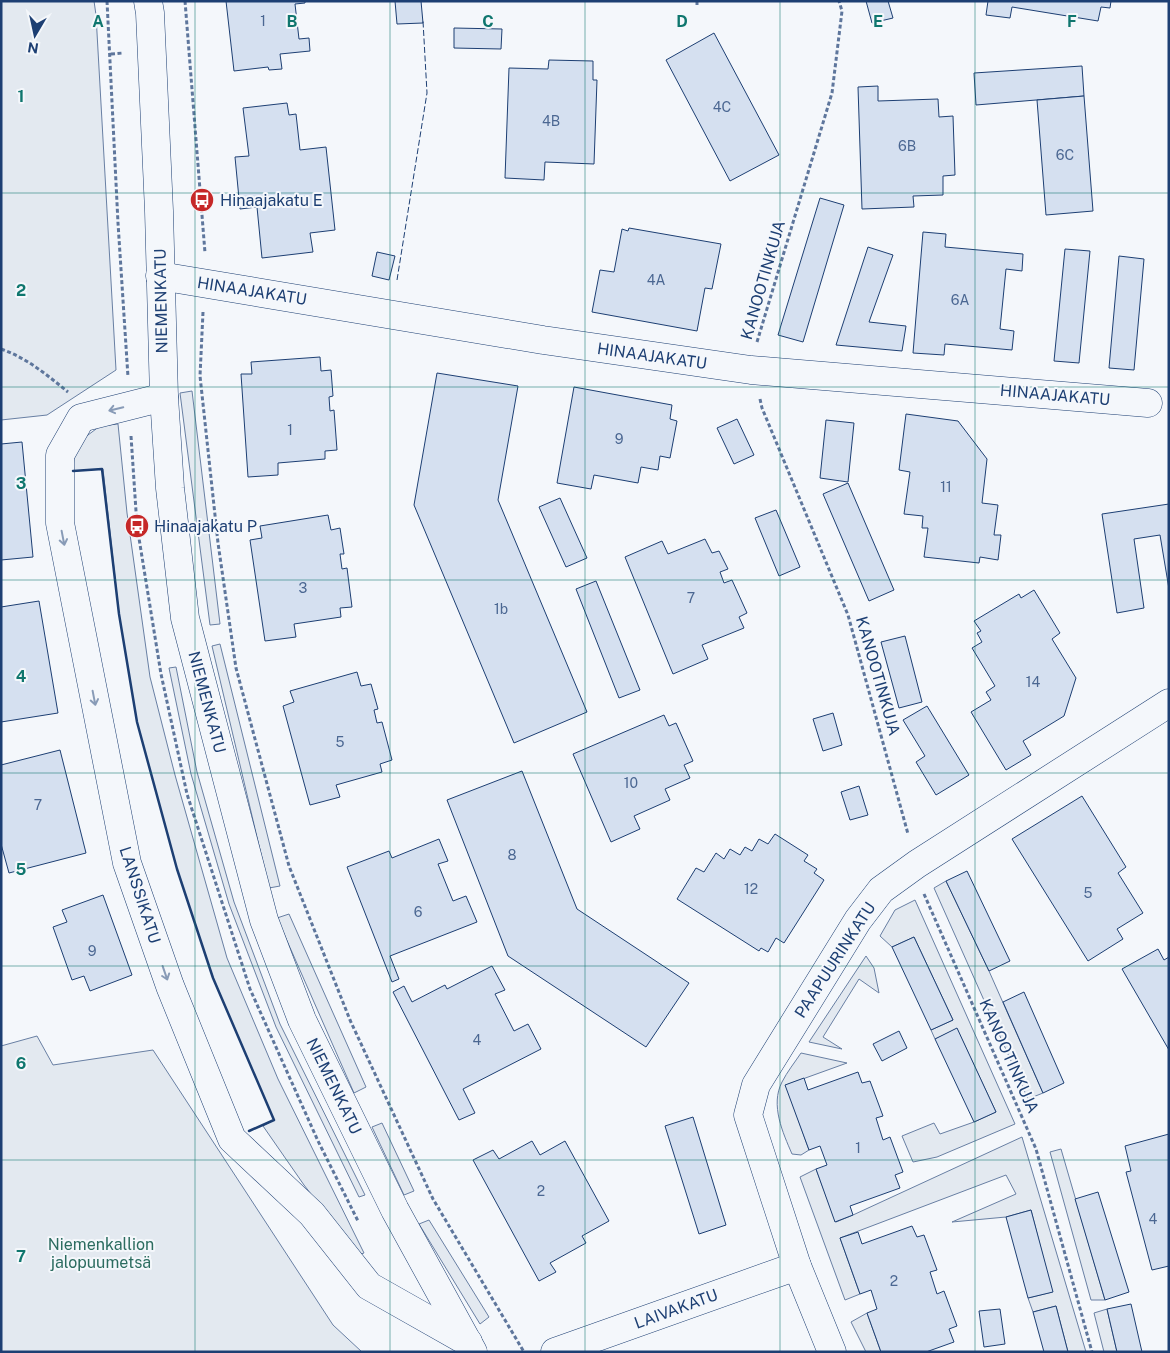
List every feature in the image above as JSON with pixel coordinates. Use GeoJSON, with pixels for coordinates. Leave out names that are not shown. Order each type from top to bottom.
{"type":"FeatureCollection","features":[{"type":"Feature","properties":{"kind":"street","name":"NIEMENKATU"},"geometry":{"type":"LineString","coordinates":[[148,1],[154,107],[164,397],[170,488],[185,618],[264,920],[302,1020],[398,1218],[471,1347]]}},
{"type":"Feature","properties":{"kind":"street","name":"HINAAJAKATU"},"geometry":{"type":"LineString","coordinates":[[160,276],[543,340],[751,370],[1148,403]]}},
{"type":"Feature","properties":{"kind":"street","name":"LANSSIKATU"},"geometry":{"type":"LineString","coordinates":[[164,397],[81,418],[60,455],[60,523],[127,864],[170,986],[232,1138],[312,1214],[369,1286],[471,1347]]}},
{"type":"Feature","properties":{"kind":"street","name":"PAAPUURINKATU"},"geometry":{"type":"LineString","coordinates":[[832,1352],[797,1266],[748,1115],[756,1085],[858,920],[881,890],[917,864],[1169,703]]}},
{"type":"Feature","properties":{"kind":"street","name":"LAIVAKATU"},"geometry":{"type":"LineString","coordinates":[[555,1352],[797,1266]]}},
{"type":"Feature","properties":{"kind":"path"},"geometry":{"type":"LineString","coordinates":[[185,1],[205,242],[204,320],[200,376],[218,543],[236,668],[289,866],[350,1020],[432,1199],[524,1352]]}},
{"type":"Feature","properties":{"kind":"path","name":"KANOOTINKUJA"},"geometry":{"type":"LineString","coordinates":[[839,1],[842,11],[832,93],[761,326],[751,370],[762,408],[848,615],[917,864],[921,886],[1036,1149],[1092,1352]]}},
{"type":"Feature","properties":{"kind":"path"},"geometry":{"type":"LineString","coordinates":[[1,348],[16,354],[42,370],[74,397]]}},
{"type":"Feature","properties":{"kind":"green space"},"geometry":{"type":"Polygon","coordinates":[[[1,1],[94,1],[116,370],[47,415],[1,420],[1,1]]]}},
{"type":"Feature","properties":{"kind":"green space"},"geometry":{"type":"Polygon","coordinates":[[[192,391],[220,624],[210,625],[180,393],[192,391]]]}},
{"type":"Feature","properties":{"kind":"green space"},"geometry":{"type":"Polygon","coordinates":[[[118,424],[127,513],[150,677],[175,775],[227,958],[278,1079],[364,1253],[358,1255],[304,1185],[263,1126],[274,1120],[213,978],[177,869],[137,722],[119,614],[103,469],[73,471],[74,455],[84,438],[100,426],[118,424]]]}},
{"type":"Feature","properties":{"kind":"green space"},"geometry":{"type":"Polygon","coordinates":[[[220,644],[280,886],[269,888],[212,646],[220,644]]]}},
{"type":"Feature","properties":{"kind":"green space"},"geometry":{"type":"Polygon","coordinates":[[[176,667],[197,772],[234,902],[280,1024],[365,1195],[359,1197],[276,1027],[229,904],[191,774],[169,668],[176,667]]]}},
{"type":"Feature","properties":{"kind":"green space"},"geometry":{"type":"Polygon","coordinates":[[[946,881],[989,971],[1043,1093],[1028,1099],[934,888],[946,881]]]}},
{"type":"Feature","properties":{"kind":"green space"},"geometry":{"type":"Polygon","coordinates":[[[915,900],[1015,1124],[937,1157],[913,1162],[902,1136],[934,1123],[940,1134],[996,1112],[957,1029],[935,1039],[931,1030],[953,1020],[914,937],[892,947],[880,936],[895,910],[915,900]]]}},
{"type":"Feature","properties":{"kind":"green space"},"geometry":{"type":"Polygon","coordinates":[[[289,914],[366,1087],[354,1093],[277,918],[289,914]]]}},
{"type":"Feature","properties":{"kind":"green space"},"geometry":{"type":"Polygon","coordinates":[[[866,956],[874,968],[879,993],[859,979],[823,1037],[842,1049],[809,1042],[866,956]]]}},
{"type":"Feature","properties":{"kind":"green space","name":"Niemenkallion jalopuumetsä"},"geometry":{"type":"Polygon","coordinates":[[[37,1036],[53,1065],[153,1050],[333,1325],[362,1352],[1,1352],[1,1046],[37,1036]]]}},
{"type":"Feature","properties":{"kind":"green space"},"geometry":{"type":"Polygon","coordinates":[[[801,1053],[847,1063],[786,1085],[809,1150],[801,1155],[792,1154],[779,1119],[777,1100],[782,1082],[801,1053]]]}},
{"type":"Feature","properties":{"kind":"green space"},"geometry":{"type":"Polygon","coordinates":[[[382,1123],[414,1191],[404,1195],[372,1127],[382,1123]]]}},
{"type":"Feature","properties":{"kind":"green space"},"geometry":{"type":"Polygon","coordinates":[[[1022,1137],[1086,1352],[1068,1352],[1056,1306],[1033,1312],[1028,1298],[1052,1292],[1031,1210],[1006,1217],[952,1222],[1016,1194],[1006,1175],[840,1238],[860,1294],[845,1300],[800,1177],[816,1169],[836,1222],[1022,1137]]]}},
{"type":"Feature","properties":{"kind":"green space"},"geometry":{"type":"Polygon","coordinates":[[[1061,1149],[1105,1300],[1091,1300],[1050,1152],[1061,1149]]]}},
{"type":"Feature","properties":{"kind":"green space"},"geometry":{"type":"Polygon","coordinates":[[[429,1220],[489,1317],[480,1324],[419,1224],[429,1220]]]}},
{"type":"Feature","properties":{"kind":"green space"},"geometry":{"type":"Polygon","coordinates":[[[1107,1309],[1117,1352],[1104,1352],[1094,1313],[1107,1309]]]}},
{"type":"Feature","properties":{"kind":"green space"},"geometry":{"type":"Polygon","coordinates":[[[867,1313],[881,1352],[866,1352],[851,1322],[867,1313]]]}},
{"type":"Feature","properties":{"kind":"building"},"geometry":{"type":"Polygon","coordinates":[[[226,1],[305,1],[305,3],[295,4],[299,39],[309,38],[310,51],[280,54],[282,69],[269,70],[268,67],[234,71],[226,1]]]}},
{"type":"Feature","properties":{"kind":"building"},"geometry":{"type":"Polygon","coordinates":[[[395,1],[421,1],[423,23],[397,24],[395,1]]]}},
{"type":"Feature","properties":{"kind":"building"},"geometry":{"type":"Polygon","coordinates":[[[866,1],[888,1],[893,18],[872,23],[866,1]]]}},
{"type":"Feature","properties":{"kind":"building"},"geometry":{"type":"Polygon","coordinates":[[[988,1],[1111,1],[1110,8],[1101,7],[1098,21],[1012,7],[1010,18],[986,15],[988,1]]]}},
{"type":"Feature","properties":{"kind":"building"},"geometry":{"type":"Polygon","coordinates":[[[454,28],[502,29],[501,49],[454,48],[454,28]]]}},
{"type":"Feature","properties":{"kind":"building"},"geometry":{"type":"Polygon","coordinates":[[[714,33],[779,155],[730,181],[666,60],[714,33]]]}},
{"type":"Feature","properties":{"kind":"building"},"geometry":{"type":"Polygon","coordinates":[[[549,60],[593,61],[593,80],[597,80],[594,164],[545,162],[544,180],[505,178],[509,68],[548,69],[549,60]]]}},
{"type":"Feature","properties":{"kind":"building"},"geometry":{"type":"Polygon","coordinates":[[[1082,66],[1084,96],[976,105],[974,73],[1082,66]]]}},
{"type":"Feature","properties":{"kind":"building"},"geometry":{"type":"Polygon","coordinates":[[[878,86],[878,101],[938,99],[939,117],[953,116],[955,175],[943,176],[943,195],[913,196],[914,207],[862,209],[858,87],[878,86]]]}},
{"type":"Feature","properties":{"kind":"building"},"geometry":{"type":"Polygon","coordinates":[[[1084,96],[1093,211],[1046,215],[1037,100],[1084,96]]]}},
{"type":"Feature","properties":{"kind":"building"},"geometry":{"type":"Polygon","coordinates":[[[287,103],[289,115],[296,114],[300,150],[326,147],[335,230],[310,233],[313,252],[262,258],[257,207],[240,209],[235,157],[249,156],[243,108],[287,103]]]}},
{"type":"Feature","properties":{"kind":"building"},"geometry":{"type":"Polygon","coordinates":[[[820,198],[844,205],[803,342],[778,335],[820,198]]]}},
{"type":"Feature","properties":{"kind":"building"},"geometry":{"type":"Polygon","coordinates":[[[629,228],[721,244],[712,289],[705,288],[697,331],[592,312],[600,270],[614,272],[622,229],[628,231],[629,228]]]}},
{"type":"Feature","properties":{"kind":"building"},"geometry":{"type":"Polygon","coordinates":[[[923,232],[946,234],[945,247],[1023,254],[1022,271],[1006,269],[1000,329],[1014,331],[1012,350],[945,344],[944,355],[913,353],[923,232]]]}},
{"type":"Feature","properties":{"kind":"building"},"geometry":{"type":"Polygon","coordinates":[[[868,247],[893,255],[869,322],[906,326],[902,351],[836,345],[868,247]]]}},
{"type":"Feature","properties":{"kind":"building"},"geometry":{"type":"Polygon","coordinates":[[[1065,249],[1090,251],[1079,363],[1054,361],[1065,249]]]}},
{"type":"Feature","properties":{"kind":"building"},"geometry":{"type":"Polygon","coordinates":[[[377,252],[395,256],[389,280],[372,276],[377,252]]]}},
{"type":"Feature","properties":{"kind":"building"},"geometry":{"type":"Polygon","coordinates":[[[1119,256],[1144,259],[1134,370],[1109,368],[1119,256]]]}},
{"type":"Feature","properties":{"kind":"building"},"geometry":{"type":"Polygon","coordinates":[[[320,357],[321,371],[331,370],[333,396],[329,397],[330,411],[334,410],[337,450],[325,451],[325,459],[278,463],[278,475],[248,477],[241,374],[252,374],[251,362],[320,357]]]}},
{"type":"Feature","properties":{"kind":"building"},"geometry":{"type":"Polygon","coordinates":[[[437,373],[518,386],[498,500],[587,712],[514,743],[414,505],[437,373]]]}},
{"type":"Feature","properties":{"kind":"building"},"geometry":{"type":"Polygon","coordinates":[[[574,387],[672,405],[670,419],[677,421],[670,458],[660,456],[658,470],[641,467],[638,483],[594,475],[591,489],[557,483],[574,387]]]}},
{"type":"Feature","properties":{"kind":"building"},"geometry":{"type":"Polygon","coordinates":[[[906,414],[958,421],[987,459],[982,503],[998,505],[994,535],[1001,535],[998,560],[980,557],[979,563],[924,557],[928,528],[922,528],[923,516],[904,514],[910,472],[899,470],[906,414]]]}},
{"type":"Feature","properties":{"kind":"building"},"geometry":{"type":"Polygon","coordinates":[[[737,419],[754,455],[734,464],[717,428],[737,419]]]}},
{"type":"Feature","properties":{"kind":"building"},"geometry":{"type":"Polygon","coordinates":[[[826,420],[854,423],[848,482],[820,478],[826,420]]]}},
{"type":"Feature","properties":{"kind":"building"},"geometry":{"type":"Polygon","coordinates":[[[22,442],[33,557],[1,560],[1,444],[22,442]]]}},
{"type":"Feature","properties":{"kind":"building"},"geometry":{"type":"Polygon","coordinates":[[[848,483],[894,590],[869,601],[823,494],[848,483]]]}},
{"type":"Feature","properties":{"kind":"building"},"geometry":{"type":"Polygon","coordinates":[[[560,498],[587,558],[566,567],[539,507],[560,498]]]}},
{"type":"Feature","properties":{"kind":"building"},"geometry":{"type":"Polygon","coordinates":[[[1169,504],[1169,589],[1160,535],[1134,539],[1144,608],[1117,613],[1102,514],[1169,504]]]}},
{"type":"Feature","properties":{"kind":"building"},"geometry":{"type":"Polygon","coordinates":[[[776,510],[800,567],[779,576],[755,518],[776,510]]]}},
{"type":"Feature","properties":{"kind":"building"},"geometry":{"type":"Polygon","coordinates":[[[328,515],[331,530],[340,528],[344,554],[340,554],[342,569],[347,568],[352,607],[340,608],[341,617],[294,624],[296,637],[265,641],[250,540],[262,538],[260,526],[328,515]]]}},
{"type":"Feature","properties":{"kind":"building"},"geometry":{"type":"Polygon","coordinates":[[[705,539],[712,553],[719,551],[728,569],[720,572],[724,583],[732,580],[747,613],[739,617],[744,628],[702,645],[708,659],[673,674],[625,557],[662,541],[668,554],[705,539]]]}},
{"type":"Feature","properties":{"kind":"building"},"geometry":{"type":"Polygon","coordinates":[[[596,581],[640,690],[619,698],[576,589],[596,581]]]}},
{"type":"Feature","properties":{"kind":"building"},"geometry":{"type":"Polygon","coordinates":[[[1034,590],[1060,633],[1052,639],[1076,678],[1064,716],[1023,741],[1031,755],[1006,770],[971,712],[991,700],[986,692],[995,686],[972,648],[982,642],[977,633],[981,631],[974,621],[1019,594],[1021,598],[1034,590]]]}},
{"type":"Feature","properties":{"kind":"building"},"geometry":{"type":"Polygon","coordinates":[[[39,601],[58,713],[1,722],[1,607],[39,601]]]}},
{"type":"Feature","properties":{"kind":"building"},"geometry":{"type":"Polygon","coordinates":[[[905,636],[922,702],[899,708],[881,642],[905,636]]]}},
{"type":"Feature","properties":{"kind":"building"},"geometry":{"type":"Polygon","coordinates":[[[357,672],[361,686],[371,684],[378,709],[374,710],[377,723],[382,722],[392,760],[380,764],[382,772],[336,785],[340,797],[310,805],[283,706],[294,702],[290,691],[357,672]]]}},
{"type":"Feature","properties":{"kind":"building"},"geometry":{"type":"Polygon","coordinates":[[[927,706],[969,775],[936,795],[916,762],[925,756],[903,720],[927,706]]]}},
{"type":"Feature","properties":{"kind":"building"},"geometry":{"type":"Polygon","coordinates":[[[833,713],[842,745],[823,751],[813,719],[833,713]]]}},
{"type":"Feature","properties":{"kind":"building"},"geometry":{"type":"Polygon","coordinates":[[[664,715],[669,726],[676,723],[693,761],[684,765],[690,778],[665,789],[670,800],[634,816],[640,829],[611,842],[573,754],[664,715]]]}},
{"type":"Feature","properties":{"kind":"building"},"geometry":{"type":"Polygon","coordinates":[[[60,750],[86,853],[9,873],[1,844],[1,765],[60,750]]]}},
{"type":"Feature","properties":{"kind":"building"},"geometry":{"type":"Polygon","coordinates":[[[522,771],[577,909],[689,983],[646,1047],[508,956],[447,800],[522,771]]]}},
{"type":"Feature","properties":{"kind":"building"},"geometry":{"type":"Polygon","coordinates":[[[859,786],[868,815],[850,820],[841,792],[859,786]]]}},
{"type":"Feature","properties":{"kind":"building"},"geometry":{"type":"Polygon","coordinates":[[[1082,796],[1126,867],[1118,873],[1143,913],[1117,929],[1123,939],[1088,961],[1012,839],[1082,796]]]}},
{"type":"Feature","properties":{"kind":"building"},"geometry":{"type":"Polygon","coordinates":[[[775,834],[808,855],[804,861],[817,869],[814,873],[824,880],[784,943],[776,938],[768,952],[761,948],[759,951],[677,899],[696,868],[704,872],[716,853],[724,859],[730,849],[740,855],[745,847],[752,851],[759,839],[768,844],[775,834]]]}},
{"type":"Feature","properties":{"kind":"building"},"geometry":{"type":"Polygon","coordinates":[[[439,839],[448,861],[438,864],[453,901],[466,896],[477,922],[390,956],[399,979],[392,982],[347,867],[389,851],[392,858],[439,839]]]}},
{"type":"Feature","properties":{"kind":"building"},"geometry":{"type":"Polygon","coordinates":[[[967,871],[1010,961],[989,971],[946,881],[967,871]]]}},
{"type":"Feature","properties":{"kind":"building"},"geometry":{"type":"Polygon","coordinates":[[[103,895],[132,975],[90,991],[84,976],[72,980],[53,927],[67,922],[62,910],[103,895]]]}},
{"type":"Feature","properties":{"kind":"building"},"geometry":{"type":"Polygon","coordinates":[[[914,937],[953,1020],[931,1030],[892,947],[914,937]]]}},
{"type":"Feature","properties":{"kind":"building"},"geometry":{"type":"Polygon","coordinates":[[[1158,949],[1164,960],[1169,957],[1169,1050],[1122,969],[1158,949]]]}},
{"type":"Feature","properties":{"kind":"building"},"geometry":{"type":"Polygon","coordinates":[[[492,966],[505,990],[495,994],[514,1031],[528,1024],[541,1049],[463,1089],[475,1113],[459,1120],[393,992],[404,986],[412,1002],[445,985],[447,989],[492,966]]]}},
{"type":"Feature","properties":{"kind":"building"},"geometry":{"type":"Polygon","coordinates":[[[1024,992],[1064,1083],[1043,1093],[1003,1002],[1024,992]]]}},
{"type":"Feature","properties":{"kind":"building"},"geometry":{"type":"Polygon","coordinates":[[[957,1028],[996,1112],[974,1122],[935,1039],[957,1028]]]}},
{"type":"Feature","properties":{"kind":"building"},"geometry":{"type":"Polygon","coordinates":[[[899,1031],[907,1048],[882,1061],[873,1044],[899,1031]]]}},
{"type":"Feature","properties":{"kind":"building"},"geometry":{"type":"Polygon","coordinates":[[[858,1072],[862,1083],[870,1081],[883,1116],[876,1118],[883,1140],[890,1137],[903,1172],[895,1175],[900,1188],[850,1206],[853,1215],[835,1222],[816,1169],[827,1165],[820,1146],[809,1150],[785,1085],[804,1078],[808,1090],[858,1072]]]}},
{"type":"Feature","properties":{"kind":"building"},"geometry":{"type":"Polygon","coordinates":[[[693,1117],[726,1225],[699,1234],[665,1126],[693,1117]]]}},
{"type":"Feature","properties":{"kind":"building"},"geometry":{"type":"Polygon","coordinates":[[[1169,1134],[1169,1266],[1152,1270],[1126,1172],[1131,1171],[1125,1146],[1169,1134]]]}},
{"type":"Feature","properties":{"kind":"building"},"geometry":{"type":"Polygon","coordinates":[[[532,1141],[540,1155],[565,1141],[609,1221],[582,1236],[586,1243],[550,1263],[556,1272],[539,1281],[473,1160],[493,1150],[499,1159],[532,1141]]]}},
{"type":"Feature","properties":{"kind":"building"},"geometry":{"type":"Polygon","coordinates":[[[1098,1192],[1129,1292],[1105,1300],[1075,1199],[1098,1192]]]}},
{"type":"Feature","properties":{"kind":"building"},"geometry":{"type":"Polygon","coordinates":[[[1031,1210],[1053,1292],[1028,1298],[1006,1217],[1031,1210]]]}},
{"type":"Feature","properties":{"kind":"building"},"geometry":{"type":"Polygon","coordinates":[[[912,1226],[917,1237],[924,1235],[937,1270],[930,1272],[937,1294],[944,1291],[957,1326],[949,1329],[954,1342],[926,1352],[881,1352],[867,1313],[877,1309],[871,1290],[860,1294],[840,1238],[858,1232],[862,1244],[912,1226]]]}},
{"type":"Feature","properties":{"kind":"building"},"geometry":{"type":"Polygon","coordinates":[[[1131,1304],[1142,1352],[1117,1352],[1107,1309],[1131,1304]]]}},
{"type":"Feature","properties":{"kind":"building"},"geometry":{"type":"Polygon","coordinates":[[[1056,1306],[1068,1352],[1044,1352],[1033,1312],[1056,1306]]]}},
{"type":"Feature","properties":{"kind":"building"},"geometry":{"type":"Polygon","coordinates":[[[1000,1309],[1005,1344],[984,1347],[979,1311],[1000,1309]]]}},
{"type":"Feature","properties":{"kind":"fence"},"geometry":{"type":"LineString","coordinates":[[397,280],[427,93],[423,21]]}},
{"type":"Feature","properties":{"kind":"wall"},"geometry":{"type":"LineString","coordinates":[[73,471],[102,469],[119,614],[137,722],[177,869],[213,978],[274,1120],[249,1131]]}},
{"type":"Feature","properties":{"kind":"place","name":"Hinaajakatu E"},"geometry":{"type":"Point","coordinates":[202,200]}},
{"type":"Feature","properties":{"kind":"place","name":"Hinaajakatu P"},"geometry":{"type":"Point","coordinates":[137,526]}}]}
